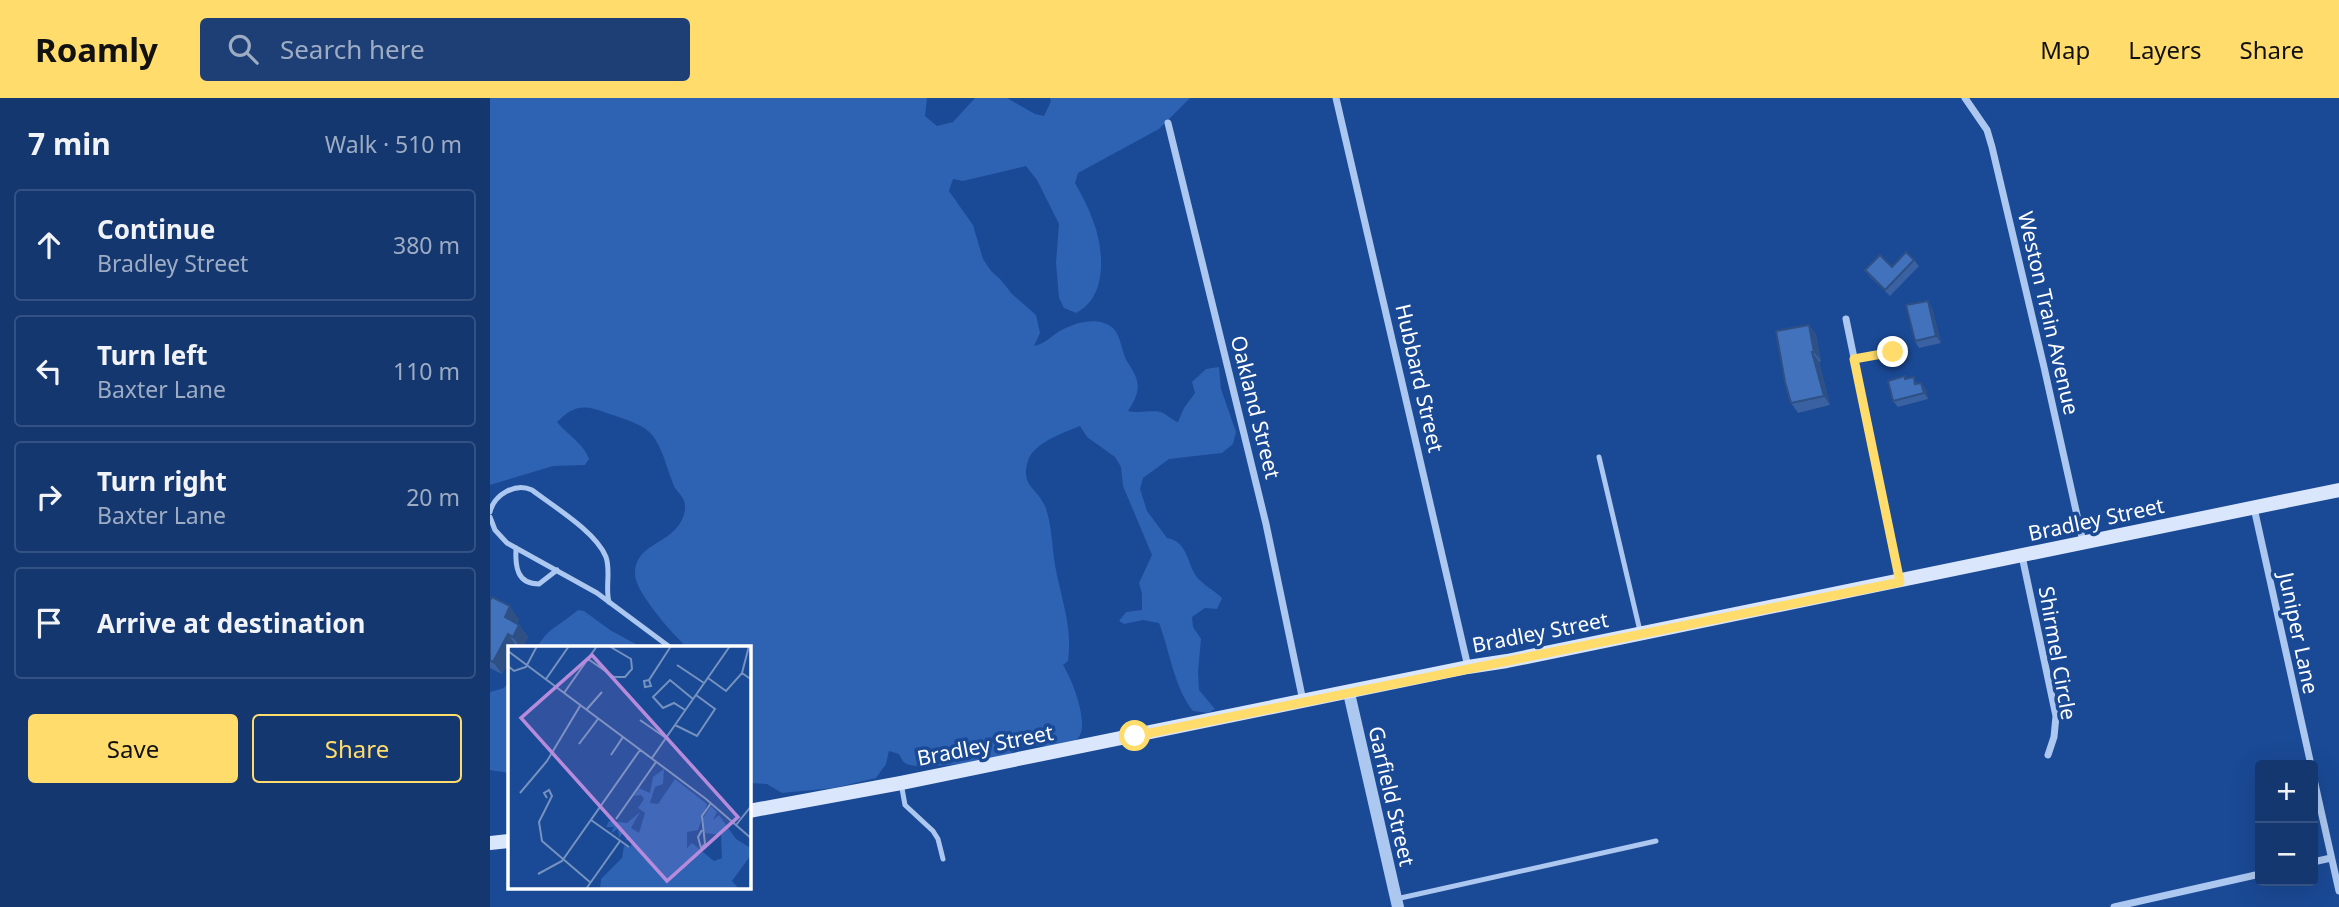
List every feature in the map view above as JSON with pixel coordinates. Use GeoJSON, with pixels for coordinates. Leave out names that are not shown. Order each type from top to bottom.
{"type":"FeatureCollection","features":[{"type":"Feature","properties":{"kind":"main road","name":"Bradley Street"},"geometry":{"type":"LineString","coordinates":[[751,811],[901,783],[1900,582],[2339,490]]}},
{"type":"Feature","properties":{"kind":"main road"},"geometry":{"type":"LineString","coordinates":[[490,843],[508,841]]}},
{"type":"Feature","properties":{"kind":"street","name":"Hubbard Street"},"geometry":{"type":"LineString","coordinates":[[1336,98],[1468,667]]}},
{"type":"Feature","properties":{"kind":"street","name":"Weston Train Avenue"},"geometry":{"type":"LineString","coordinates":[[1965,98],[1987,130],[1992,147],[2082,542]]}},
{"type":"Feature","properties":{"kind":"street","name":"Oakland Street"},"geometry":{"type":"LineString","coordinates":[[1168,122],[1266,524],[1303,702]]}},
{"type":"Feature","properties":{"kind":"street"},"geometry":{"type":"LineString","coordinates":[[1846,319],[1900,582]]}},
{"type":"Feature","properties":{"kind":"street"},"geometry":{"type":"LineString","coordinates":[[1854,359],[1893,352]]}},
{"type":"Feature","properties":{"kind":"street","name":"Juniper Lane"},"geometry":{"type":"LineString","coordinates":[[2254,508],[2310,760]]}},
{"type":"Feature","properties":{"kind":"street","name":"Shirmel Circle"},"geometry":{"type":"LineString","coordinates":[[2022,556],[2056,716],[2054,737],[2048,755]]}},
{"type":"Feature","properties":{"kind":"street","name":"Garfield Street"},"geometry":{"type":"LineString","coordinates":[[1349,693],[1397,903]]}},
{"type":"Feature","properties":{"kind":"street"},"geometry":{"type":"LineString","coordinates":[[2318,798],[2339,891]]}},
{"type":"Feature","properties":{"kind":"street"},"geometry":{"type":"LineString","coordinates":[[2318,861],[2331,858]]}},
{"type":"Feature","properties":{"kind":"street"},"geometry":{"type":"LineString","coordinates":[[2114,907],[2255,875]]}},
{"type":"Feature","properties":{"kind":"lane"},"geometry":{"type":"LineString","coordinates":[[1599,457],[1640,634]]}},
{"type":"Feature","properties":{"kind":"lane"},"geometry":{"type":"LineString","coordinates":[[609,602],[606,558],[591,537],[532,489],[521,487],[506,491],[494,502],[490,515],[495,530],[507,543],[609,602],[668,646]]}},
{"type":"Feature","properties":{"kind":"lane"},"geometry":{"type":"LineString","coordinates":[[516,548],[516,567],[522,579],[540,584],[557,570]]}},
{"type":"Feature","properties":{"kind":"lane"},"geometry":{"type":"LineString","coordinates":[[901,783],[905,805],[933,831],[943,859]]}},
{"type":"Feature","properties":{"kind":"lane"},"geometry":{"type":"LineString","coordinates":[[1397,903],[1656,841]]}},
{"type":"Feature","properties":{"kind":"shaded area"},"geometry":{"type":"Polygon","coordinates":[[[490,98],[927,98],[925,116],[937,126],[953,122],[975,98],[1007,98],[1035,114],[1044,116],[1050,98],[1190,98],[1159,129],[1078,173],[1075,183],[1096,230],[1101,270],[1094,295],[1087,306],[1076,313],[1064,308],[1059,298],[1056,263],[1059,224],[1037,180],[1026,166],[963,181],[953,179],[949,191],[973,225],[983,259],[991,271],[1036,315],[1040,333],[1034,346],[1068,327],[1081,323],[1101,322],[1113,328],[1137,381],[1137,392],[1128,411],[1159,412],[1178,422],[1195,393],[1192,382],[1206,369],[1219,367],[1221,389],[1236,432],[1233,444],[1222,453],[1169,459],[1143,478],[1140,489],[1147,511],[1167,538],[1179,543],[1196,576],[1222,598],[1217,609],[1205,608],[1192,617],[1193,627],[1201,639],[1199,690],[1215,709],[1208,713],[1193,711],[1181,691],[1159,623],[1143,620],[1124,624],[1119,621],[1126,612],[1142,610],[1139,583],[1152,555],[1123,486],[1121,467],[1115,457],[1087,437],[1080,426],[1050,439],[1036,449],[1026,470],[1028,483],[1044,504],[1049,518],[1069,637],[1068,661],[1063,665],[1081,711],[1082,730],[1079,737],[1068,744],[1021,747],[999,757],[938,766],[912,765],[904,762],[899,754],[889,751],[886,764],[876,778],[834,788],[782,793],[767,784],[751,783],[751,646],[686,646],[657,614],[637,583],[635,575],[639,558],[680,524],[685,511],[685,504],[675,488],[661,449],[644,428],[597,409],[584,407],[573,410],[557,422],[587,454],[589,459],[585,465],[553,466],[490,485],[490,98]]]}},
{"type":"Feature","properties":{"kind":"shaded area"},"geometry":{"type":"Polygon","coordinates":[[[578,610],[584,611],[610,630],[639,646],[538,646],[550,631],[578,610]]]}},
{"type":"Feature","properties":{"kind":"shaded area"},"geometry":{"type":"Polygon","coordinates":[[[508,682],[508,773],[490,770],[490,692],[504,688],[508,682]]]}},
{"type":"Feature","properties":{"kind":"building"},"geometry":{"type":"Polygon","coordinates":[[[1906,252],[1914,260],[1885,290],[1865,270],[1880,255],[1892,267],[1906,252]]]}},
{"type":"Feature","properties":{"kind":"building"},"geometry":{"type":"Polygon","coordinates":[[[1928,301],[1936,336],[1915,341],[1906,305],[1928,301]]]}},
{"type":"Feature","properties":{"kind":"building"},"geometry":{"type":"Polygon","coordinates":[[[1809,325],[1812,352],[1824,396],[1791,403],[1776,331],[1809,325]]]}},
{"type":"Feature","properties":{"kind":"building"},"geometry":{"type":"Polygon","coordinates":[[[1905,376],[1905,379],[1914,377],[1915,384],[1921,383],[1924,393],[1893,401],[1888,381],[1905,376]]]}},
{"type":"Feature","properties":{"kind":"building"},"geometry":{"type":"Polygon","coordinates":[[[492,597],[510,606],[505,617],[519,625],[513,637],[508,634],[493,662],[490,660],[492,597]]]}},
{"type":"Feature","properties":{"kind":"route"},"geometry":{"type":"LineString","coordinates":[[1135,736],[1900,582],[1854,359],[1893,352]]}}]}
